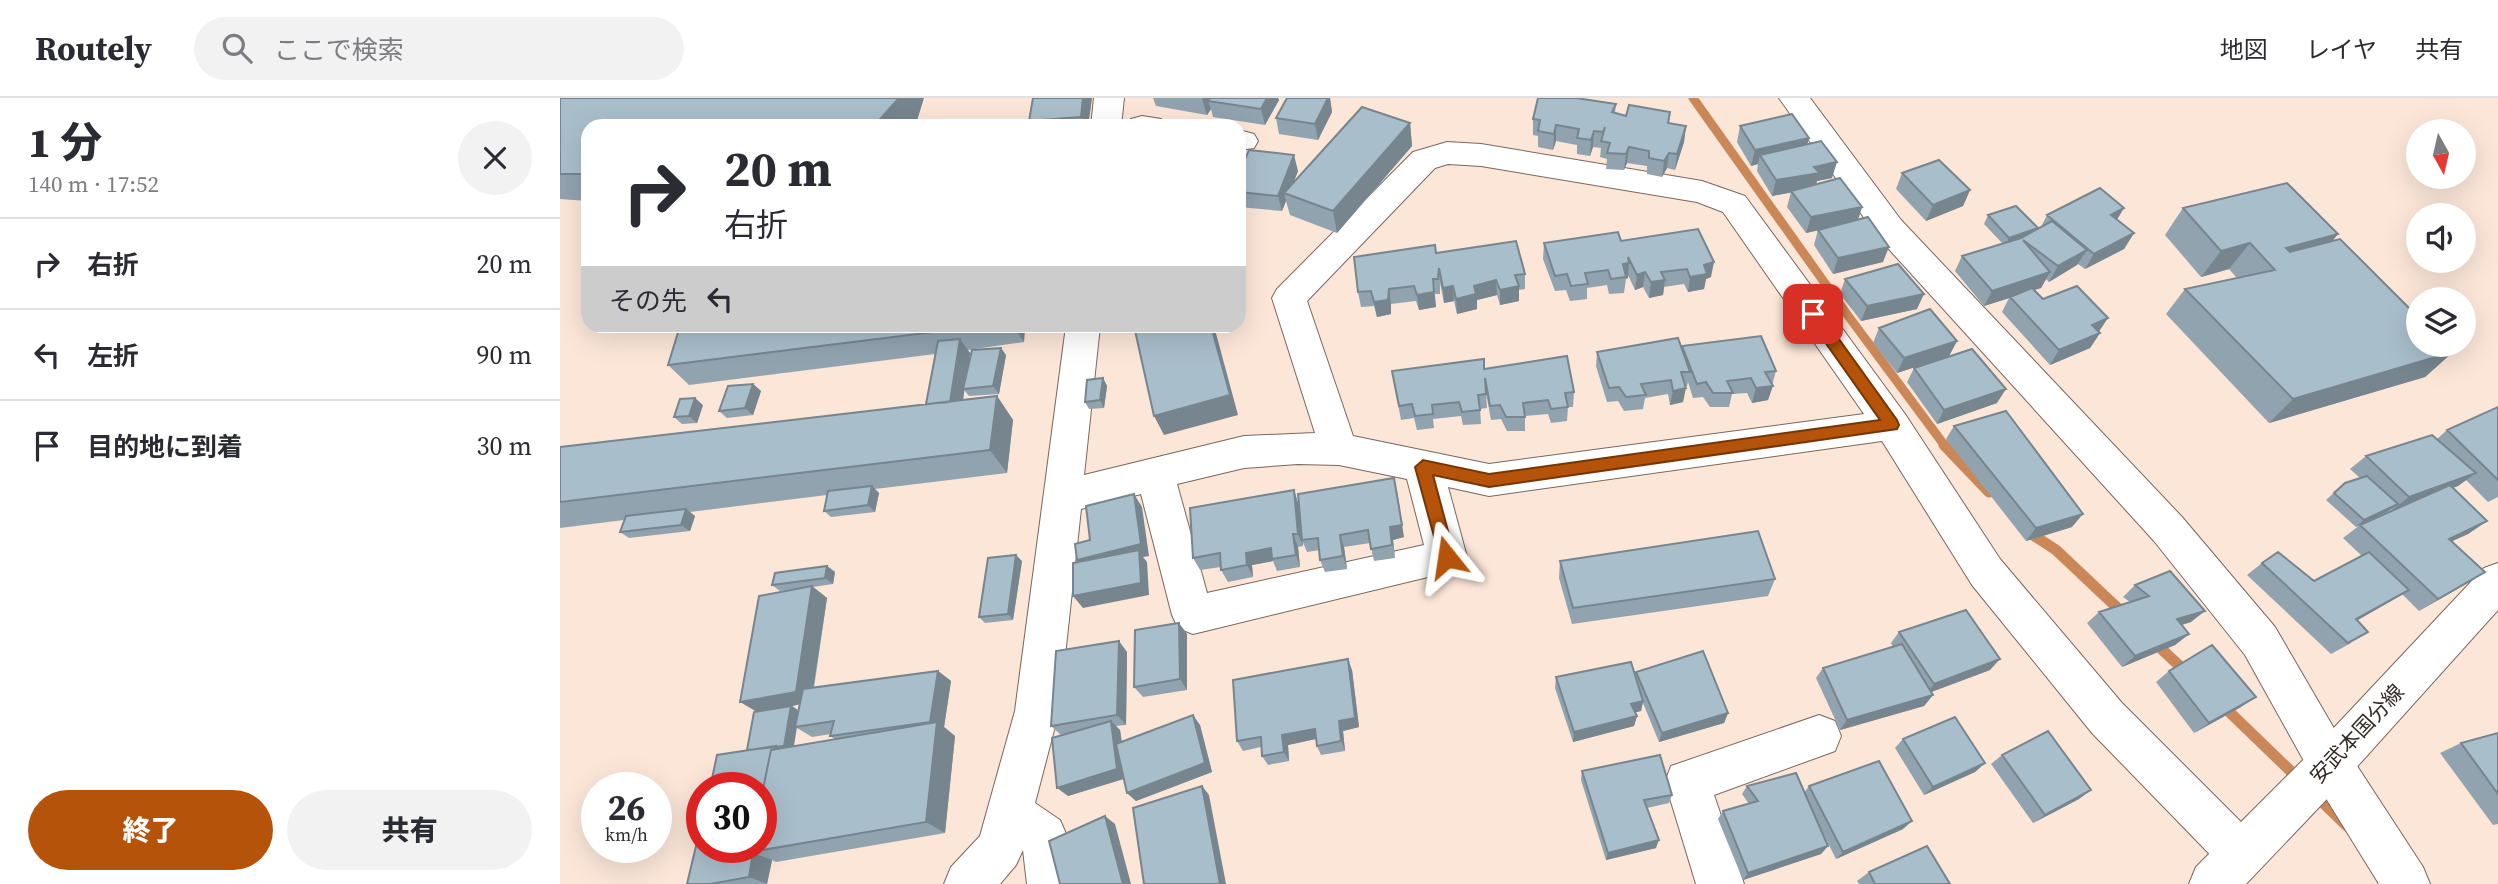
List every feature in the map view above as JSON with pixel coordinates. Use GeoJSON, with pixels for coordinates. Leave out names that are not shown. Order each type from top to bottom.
{"type":"FeatureCollection","features":[{"type":"Feature","properties":{"kind":"street"},"geometry":{"type":"LineString","coordinates":[[1107,119],[1109,98]]}},
{"type":"Feature","properties":{"kind":"street"},"geometry":{"type":"LineString","coordinates":[[1794,98],[1889,228],[2168,529],[2260,641],[2330,764],[2406,884]]}},
{"type":"Feature","properties":{"kind":"street"},"geometry":{"type":"LineString","coordinates":[[1339,449],[1289,298],[1423,160],[1447,153],[1481,155],[1702,192],[1734,204],[1892,425],[1986,572],[2228,870]]}},
{"type":"Feature","properties":{"kind":"street"},"geometry":{"type":"LineString","coordinates":[[968,884],[1000,849],[1037,711],[1082,333]]}},
{"type":"Feature","properties":{"kind":"street"},"geometry":{"type":"LineString","coordinates":[[1062,497],[1244,452],[1298,448],[1339,449],[1489,480],[1892,425]]}},
{"type":"Feature","properties":{"kind":"street"},"geometry":{"type":"LineString","coordinates":[[1155,474],[1193,615],[1447,557],[1423,467]]}},
{"type":"Feature","properties":{"kind":"street","name":"安武本国分線"},"geometry":{"type":"LineString","coordinates":[[2228,870],[2330,764],[2498,581]]}},
{"type":"Feature","properties":{"kind":"street"},"geometry":{"type":"LineString","coordinates":[[1720,884],[1687,782],[1819,736]]}},
{"type":"Feature","properties":{"kind":"street"},"geometry":{"type":"LineString","coordinates":[[1009,813],[1044,836],[1051,884]]}},
{"type":"Feature","properties":{"kind":"building"},"geometry":{"type":"Polygon","coordinates":[[[560,98],[899,98],[880,119],[581,119],[581,174],[560,174],[560,98]]]}},
{"type":"Feature","properties":{"kind":"building"},"geometry":{"type":"Polygon","coordinates":[[[1033,98],[1083,98],[1081,117],[1029,119],[1033,98]]]}},
{"type":"Feature","properties":{"kind":"building"},"geometry":{"type":"Polygon","coordinates":[[[1210,98],[1267,98],[1261,109],[1208,101],[1210,98]]]}},
{"type":"Feature","properties":{"kind":"building"},"geometry":{"type":"Polygon","coordinates":[[[1287,98],[1328,98],[1315,124],[1276,118],[1287,98]]]}},
{"type":"Feature","properties":{"kind":"building"},"geometry":{"type":"Polygon","coordinates":[[[1538,98],[1576,98],[1616,104],[1612,112],[1626,116],[1629,105],[1670,112],[1668,123],[1686,126],[1677,154],[1669,153],[1664,161],[1649,158],[1649,151],[1629,147],[1626,154],[1607,153],[1610,143],[1601,141],[1605,127],[1603,132],[1594,131],[1591,140],[1577,138],[1579,129],[1556,125],[1554,134],[1538,131],[1540,120],[1533,119],[1538,98]]]}},
{"type":"Feature","properties":{"kind":"building"},"geometry":{"type":"Polygon","coordinates":[[[1362,107],[1410,123],[1333,211],[1284,193],[1362,107]]]}},
{"type":"Feature","properties":{"kind":"building"},"geometry":{"type":"Polygon","coordinates":[[[1792,114],[1809,138],[1755,150],[1740,126],[1792,114]]]}},
{"type":"Feature","properties":{"kind":"building"},"geometry":{"type":"Polygon","coordinates":[[[1821,141],[1837,162],[1814,167],[1820,173],[1776,180],[1760,155],[1821,141]]]}},
{"type":"Feature","properties":{"kind":"building"},"geometry":{"type":"Polygon","coordinates":[[[1249,150],[1294,155],[1278,196],[1246,193],[1246,157],[1249,150]]]}},
{"type":"Feature","properties":{"kind":"building"},"geometry":{"type":"Polygon","coordinates":[[[1939,160],[1970,190],[1933,205],[1902,173],[1939,160]]]}},
{"type":"Feature","properties":{"kind":"building"},"geometry":{"type":"Polygon","coordinates":[[[1840,178],[1862,207],[1811,217],[1791,191],[1840,178]]]}},
{"type":"Feature","properties":{"kind":"building"},"geometry":{"type":"Polygon","coordinates":[[[2287,183],[2338,234],[2286,248],[2290,252],[2340,239],[2406,305],[2406,357],[2436,357],[2293,399],[2185,289],[2275,270],[2250,243],[2221,251],[2183,208],[2287,183]]]}},
{"type":"Feature","properties":{"kind":"building"},"geometry":{"type":"Polygon","coordinates":[[[2100,188],[2124,208],[2111,215],[2134,233],[2094,254],[2047,215],[2100,188]]]}},
{"type":"Feature","properties":{"kind":"building"},"geometry":{"type":"Polygon","coordinates":[[[2016,206],[2038,228],[2009,238],[1988,215],[2016,206]]]}},
{"type":"Feature","properties":{"kind":"building"},"geometry":{"type":"Polygon","coordinates":[[[1868,217],[1889,247],[1838,258],[1818,230],[1868,217]]]}},
{"type":"Feature","properties":{"kind":"building"},"geometry":{"type":"Polygon","coordinates":[[[2052,221],[2087,250],[2058,266],[2023,240],[2050,272],[1992,291],[1962,256],[2021,238],[2052,221]]]}},
{"type":"Feature","properties":{"kind":"building"},"geometry":{"type":"Polygon","coordinates":[[[1698,229],[1714,262],[1704,265],[1707,274],[1690,277],[1687,269],[1661,272],[1665,280],[1651,282],[1645,272],[1637,275],[1628,257],[1629,263],[1623,264],[1626,277],[1611,279],[1608,270],[1585,273],[1588,284],[1571,286],[1567,274],[1555,276],[1544,243],[1618,232],[1621,241],[1698,229]]]}},
{"type":"Feature","properties":{"kind":"building"},"geometry":{"type":"Polygon","coordinates":[[[1516,241],[1525,274],[1515,275],[1519,286],[1500,290],[1496,280],[1474,286],[1476,294],[1456,299],[1453,286],[1443,288],[1439,268],[1438,279],[1433,279],[1434,292],[1417,295],[1414,286],[1389,289],[1388,300],[1374,302],[1371,291],[1358,292],[1354,257],[1435,245],[1436,253],[1516,241]]]}},
{"type":"Feature","properties":{"kind":"building"},"geometry":{"type":"Polygon","coordinates":[[[1898,264],[1924,294],[1867,306],[1845,279],[1898,264]]]}},
{"type":"Feature","properties":{"kind":"building"},"geometry":{"type":"Polygon","coordinates":[[[2077,286],[2108,318],[2092,325],[2100,333],[2059,350],[2010,297],[2032,288],[2043,299],[2077,286]]]}},
{"type":"Feature","properties":{"kind":"building"},"geometry":{"type":"Polygon","coordinates":[[[1930,309],[1957,341],[1904,358],[1879,328],[1930,309]]]}},
{"type":"Feature","properties":{"kind":"building"},"geometry":{"type":"Polygon","coordinates":[[[678,333],[926,333],[668,365],[678,333]]]}},
{"type":"Feature","properties":{"kind":"building"},"geometry":{"type":"Polygon","coordinates":[[[1136,333],[1213,333],[1230,395],[1154,416],[1136,333]]]}},
{"type":"Feature","properties":{"kind":"building"},"geometry":{"type":"Polygon","coordinates":[[[1761,336],[1776,371],[1765,372],[1773,386],[1756,388],[1751,378],[1727,381],[1733,393],[1713,393],[1706,382],[1697,384],[1682,346],[1761,336]]]}},
{"type":"Feature","properties":{"kind":"building"},"geometry":{"type":"Polygon","coordinates":[[[1678,338],[1690,372],[1681,372],[1686,388],[1673,391],[1671,380],[1641,384],[1646,395],[1626,397],[1619,387],[1609,388],[1597,352],[1678,338]]]}},
{"type":"Feature","properties":{"kind":"building"},"geometry":{"type":"Polygon","coordinates":[[[960,339],[950,402],[926,404],[938,341],[960,339]]]}},
{"type":"Feature","properties":{"kind":"building"},"geometry":{"type":"Polygon","coordinates":[[[1001,348],[993,386],[963,389],[972,350],[1001,348]]]}},
{"type":"Feature","properties":{"kind":"building"},"geometry":{"type":"Polygon","coordinates":[[[1972,349],[2006,389],[1944,410],[1914,368],[1972,349]]]}},
{"type":"Feature","properties":{"kind":"building"},"geometry":{"type":"Polygon","coordinates":[[[1567,356],[1574,392],[1565,393],[1568,407],[1551,409],[1548,400],[1523,403],[1525,417],[1506,417],[1500,405],[1490,406],[1485,378],[1486,394],[1478,395],[1480,410],[1462,412],[1459,402],[1432,405],[1433,414],[1415,416],[1412,404],[1399,406],[1392,371],[1484,359],[1484,369],[1567,356]]]}},
{"type":"Feature","properties":{"kind":"building"},"geometry":{"type":"Polygon","coordinates":[[[1103,378],[1100,400],[1085,402],[1087,380],[1103,378]]]}},
{"type":"Feature","properties":{"kind":"building"},"geometry":{"type":"Polygon","coordinates":[[[753,384],[745,408],[719,411],[728,386],[753,384]]]}},
{"type":"Feature","properties":{"kind":"building"},"geometry":{"type":"Polygon","coordinates":[[[997,396],[990,450],[560,502],[560,447],[997,396]]]}},
{"type":"Feature","properties":{"kind":"building"},"geometry":{"type":"Polygon","coordinates":[[[695,398],[689,416],[674,417],[680,399],[695,398]]]}},
{"type":"Feature","properties":{"kind":"building"},"geometry":{"type":"Polygon","coordinates":[[[2498,407],[2498,480],[2447,430],[2498,407]]]}},
{"type":"Feature","properties":{"kind":"building"},"geometry":{"type":"Polygon","coordinates":[[[2006,411],[2083,514],[2036,528],[1954,426],[2006,411]]]}},
{"type":"Feature","properties":{"kind":"building"},"geometry":{"type":"Polygon","coordinates":[[[2432,435],[2476,473],[2409,497],[2366,456],[2432,435]]]}},
{"type":"Feature","properties":{"kind":"building"},"geometry":{"type":"Polygon","coordinates":[[[2367,476],[2398,504],[2364,520],[2334,493],[2345,483],[2367,476]]]}},
{"type":"Feature","properties":{"kind":"building"},"geometry":{"type":"Polygon","coordinates":[[[1394,478],[1402,525],[1390,527],[1392,545],[1371,549],[1368,530],[1340,535],[1343,556],[1320,560],[1318,538],[1302,540],[1298,494],[1394,478]]]}},
{"type":"Feature","properties":{"kind":"building"},"geometry":{"type":"Polygon","coordinates":[[[2450,485],[2487,521],[2449,539],[2485,572],[2438,599],[2360,525],[2450,485]]]}},
{"type":"Feature","properties":{"kind":"building"},"geometry":{"type":"Polygon","coordinates":[[[872,486],[868,505],[824,511],[828,491],[872,486]]]}},
{"type":"Feature","properties":{"kind":"building"},"geometry":{"type":"Polygon","coordinates":[[[1294,490],[1298,534],[1293,534],[1296,555],[1272,559],[1271,548],[1246,553],[1247,565],[1221,570],[1220,553],[1193,558],[1190,508],[1294,490]]]}},
{"type":"Feature","properties":{"kind":"building"},"geometry":{"type":"Polygon","coordinates":[[[1134,494],[1141,544],[1077,560],[1075,544],[1090,540],[1086,506],[1134,494]]]}},
{"type":"Feature","properties":{"kind":"building"},"geometry":{"type":"Polygon","coordinates":[[[686,509],[681,525],[620,532],[626,516],[686,509]]]}},
{"type":"Feature","properties":{"kind":"building"},"geometry":{"type":"Polygon","coordinates":[[[1758,531],[1775,579],[1573,608],[1560,561],[1758,531]]]}},
{"type":"Feature","properties":{"kind":"building"},"geometry":{"type":"Polygon","coordinates":[[[1139,550],[1141,583],[1073,596],[1073,563],[1139,550]]]}},
{"type":"Feature","properties":{"kind":"building"},"geometry":{"type":"Polygon","coordinates":[[[2278,552],[2314,581],[2369,552],[2409,590],[2356,619],[2368,632],[2348,643],[2262,563],[2278,552]]]}},
{"type":"Feature","properties":{"kind":"building"},"geometry":{"type":"Polygon","coordinates":[[[1016,555],[1008,614],[979,617],[988,558],[1016,555]]]}},
{"type":"Feature","properties":{"kind":"building"},"geometry":{"type":"Polygon","coordinates":[[[827,566],[825,578],[772,585],[775,573],[827,566]]]}},
{"type":"Feature","properties":{"kind":"building"},"geometry":{"type":"Polygon","coordinates":[[[2170,571],[2205,611],[2177,619],[2189,634],[2135,656],[2099,612],[2149,596],[2135,585],[2170,571]]]}},
{"type":"Feature","properties":{"kind":"building"},"geometry":{"type":"Polygon","coordinates":[[[812,586],[796,692],[740,702],[759,596],[812,586]]]}},
{"type":"Feature","properties":{"kind":"building"},"geometry":{"type":"Polygon","coordinates":[[[1966,610],[2000,659],[1934,684],[1899,632],[1966,610]]]}},
{"type":"Feature","properties":{"kind":"building"},"geometry":{"type":"Polygon","coordinates":[[[1179,623],[1180,679],[1134,687],[1135,630],[1179,623]]]}},
{"type":"Feature","properties":{"kind":"building"},"geometry":{"type":"Polygon","coordinates":[[[1119,641],[1117,715],[1051,726],[1056,651],[1119,641]]]}},
{"type":"Feature","properties":{"kind":"building"},"geometry":{"type":"Polygon","coordinates":[[[1902,644],[1933,695],[1847,720],[1823,668],[1902,644]]]}},
{"type":"Feature","properties":{"kind":"building"},"geometry":{"type":"Polygon","coordinates":[[[2212,645],[2256,697],[2209,723],[2169,671],[2212,645]]]}},
{"type":"Feature","properties":{"kind":"building"},"geometry":{"type":"Polygon","coordinates":[[[1703,651],[1728,713],[1662,733],[1636,672],[1703,651]]]}},
{"type":"Feature","properties":{"kind":"building"},"geometry":{"type":"Polygon","coordinates":[[[1348,659],[1355,718],[1339,721],[1341,741],[1317,746],[1315,729],[1282,735],[1284,752],[1262,756],[1261,737],[1237,741],[1233,680],[1348,659]]]}},
{"type":"Feature","properties":{"kind":"building"},"geometry":{"type":"Polygon","coordinates":[[[1631,662],[1643,701],[1631,704],[1637,716],[1574,732],[1556,677],[1631,662]]]}},
{"type":"Feature","properties":{"kind":"building"},"geometry":{"type":"Polygon","coordinates":[[[938,671],[930,722],[830,736],[834,721],[795,727],[803,689],[938,671]]]}},
{"type":"Feature","properties":{"kind":"building"},"geometry":{"type":"Polygon","coordinates":[[[791,706],[784,746],[747,750],[754,712],[791,706]]]}},
{"type":"Feature","properties":{"kind":"building"},"geometry":{"type":"Polygon","coordinates":[[[1193,715],[1205,763],[1127,793],[1116,744],[1193,715]]]}},
{"type":"Feature","properties":{"kind":"building"},"geometry":{"type":"Polygon","coordinates":[[[1955,717],[1985,763],[1933,787],[1903,739],[1955,717]]]}},
{"type":"Feature","properties":{"kind":"building"},"geometry":{"type":"Polygon","coordinates":[[[1111,721],[1117,769],[1057,788],[1052,738],[1111,721]]]}},
{"type":"Feature","properties":{"kind":"building"},"geometry":{"type":"Polygon","coordinates":[[[937,722],[926,822],[777,848],[777,772],[767,772],[771,750],[937,722]]]}},
{"type":"Feature","properties":{"kind":"building"},"geometry":{"type":"Polygon","coordinates":[[[2048,731],[2091,790],[2045,815],[2002,755],[2048,731]]]}},
{"type":"Feature","properties":{"kind":"building"},"geometry":{"type":"Polygon","coordinates":[[[2498,733],[2498,794],[2461,743],[2498,733]]]}},
{"type":"Feature","properties":{"kind":"building"},"geometry":{"type":"Polygon","coordinates":[[[776,746],[771,750],[767,772],[713,772],[717,755],[776,746]]]}},
{"type":"Feature","properties":{"kind":"building"},"geometry":{"type":"Polygon","coordinates":[[[1660,755],[1672,795],[1644,800],[1659,840],[1608,853],[1582,771],[1660,755]]]}},
{"type":"Feature","properties":{"kind":"building"},"geometry":{"type":"Polygon","coordinates":[[[1879,761],[1912,821],[1843,852],[1809,786],[1879,761]]]}},
{"type":"Feature","properties":{"kind":"building"},"geometry":{"type":"Polygon","coordinates":[[[1796,773],[1828,846],[1748,873],[1723,811],[1758,801],[1747,786],[1796,773]]]}},
{"type":"Feature","properties":{"kind":"building"},"geometry":{"type":"Polygon","coordinates":[[[1202,786],[1220,884],[1144,884],[1133,808],[1202,786]]]}},
{"type":"Feature","properties":{"kind":"building"},"geometry":{"type":"Polygon","coordinates":[[[1105,816],[1123,884],[1060,884],[1049,841],[1105,816]]]}},
{"type":"Feature","properties":{"kind":"building"},"geometry":{"type":"Polygon","coordinates":[[[1927,846],[1950,884],[1875,884],[1869,872],[1927,846]]]}},
{"type":"Feature","properties":{"kind":"building"},"geometry":{"type":"Polygon","coordinates":[[[692,863],[751,863],[749,877],[710,884],[687,884],[692,863]]]}},
{"type":"Feature","properties":{"kind":"waterway"},"geometry":{"type":"LineString","coordinates":[[1693,98],[1945,446]]}},
{"type":"Feature","properties":{"kind":"waterway"},"geometry":{"type":"LineString","coordinates":[[1944,445],[1989,492]]}},
{"type":"Feature","properties":{"kind":"waterway"},"geometry":{"type":"LineString","coordinates":[[2027,531],[2056,550],[2126,616]]}},
{"type":"Feature","properties":{"kind":"waterway"},"geometry":{"type":"LineString","coordinates":[[2153,641],[2187,673]]}},
{"type":"Feature","properties":{"kind":"waterway"},"geometry":{"type":"LineString","coordinates":[[2220,703],[2302,782]]}},
{"type":"Feature","properties":{"kind":"waterway"},"geometry":{"type":"LineString","coordinates":[[2313,793],[2347,826]]}},
{"type":"Feature","properties":{"kind":"route"},"geometry":{"type":"LineString","coordinates":[[1447,557],[1423,467],[1489,480],[1892,425],[1813,314]]}}]}
